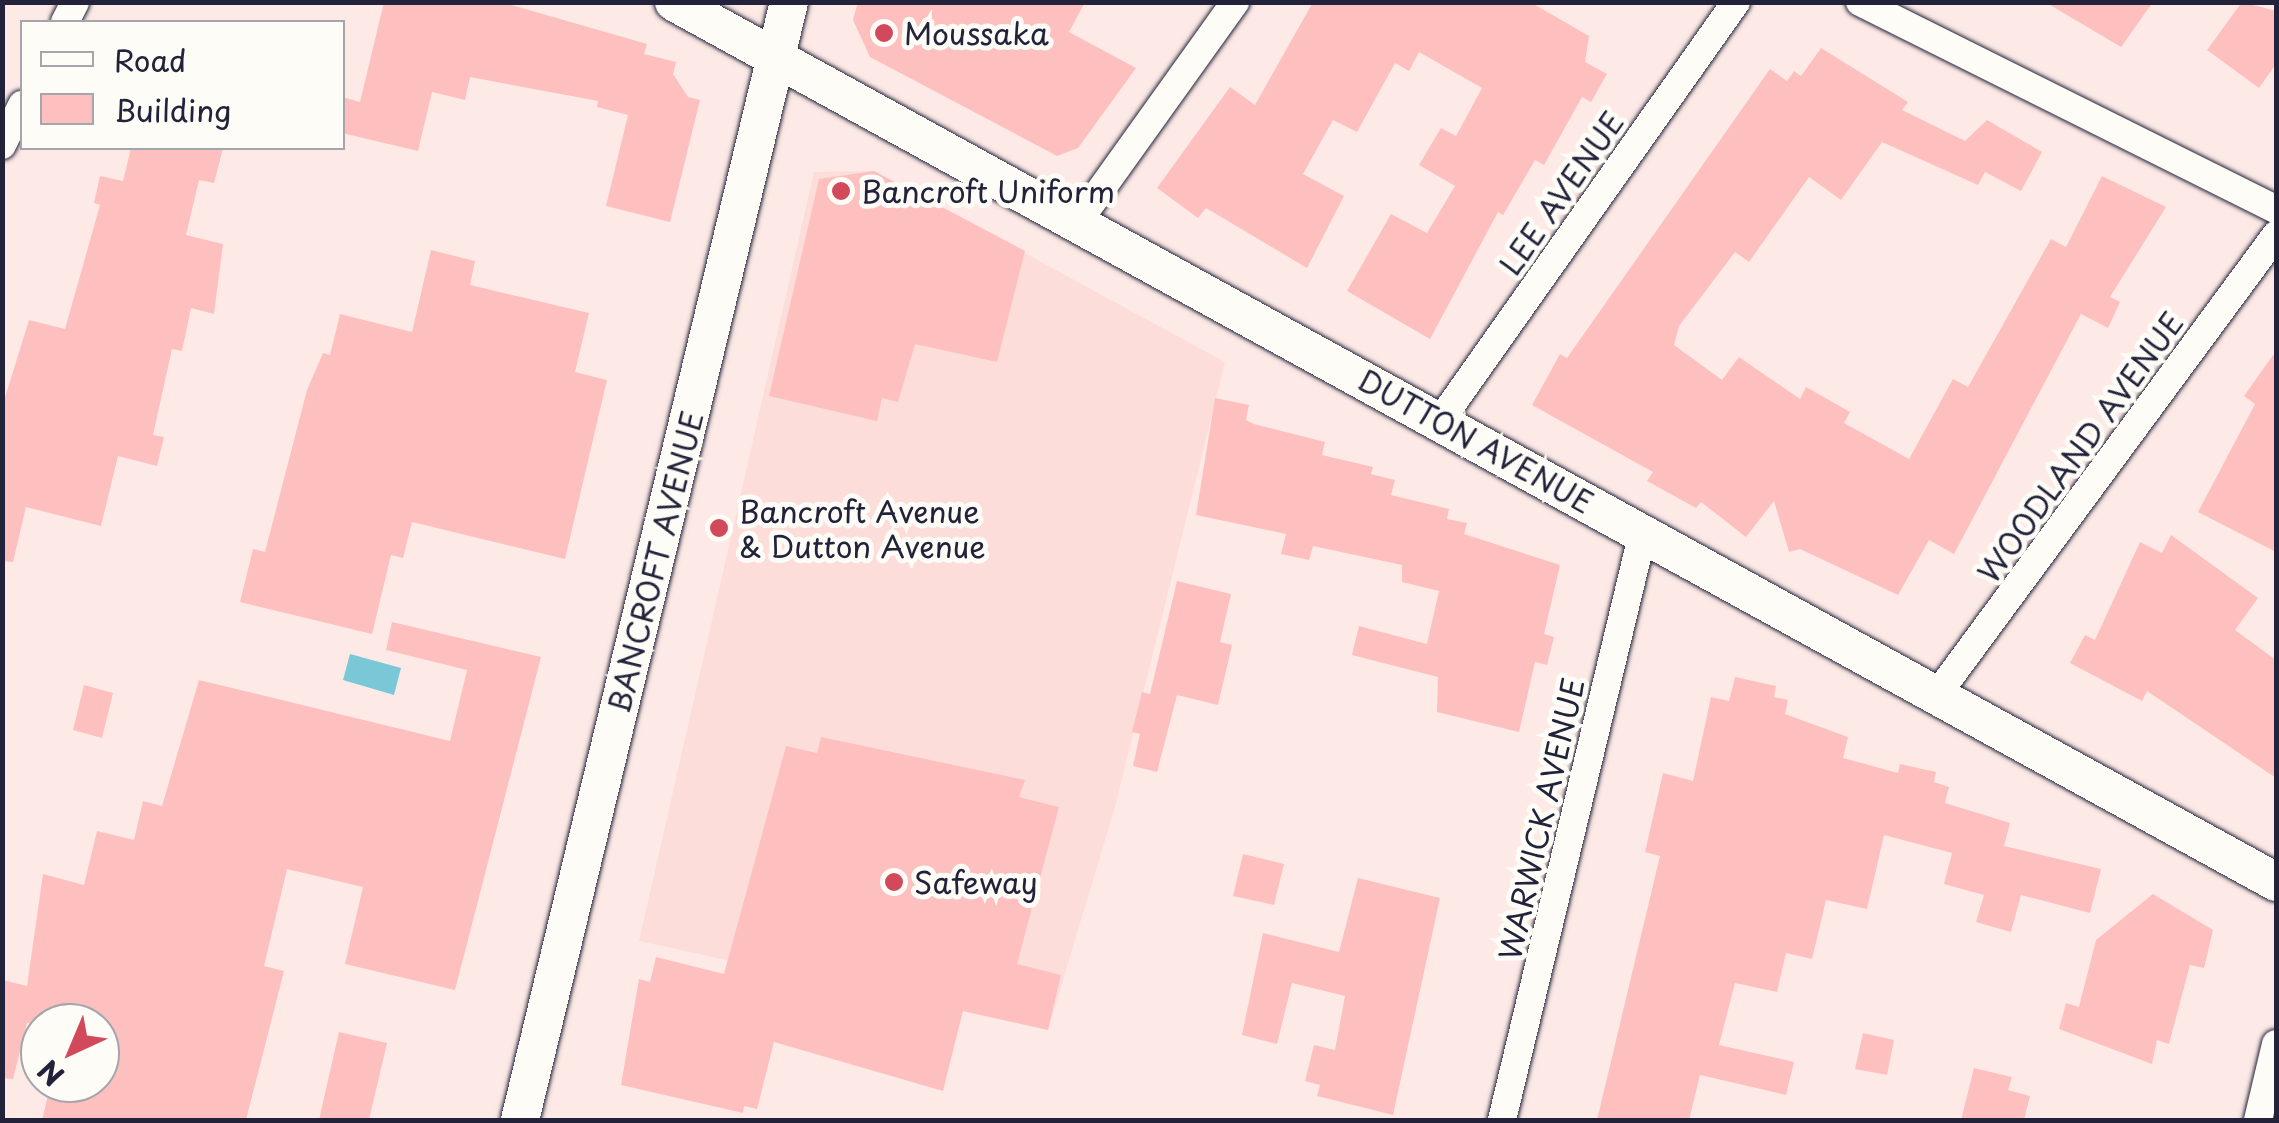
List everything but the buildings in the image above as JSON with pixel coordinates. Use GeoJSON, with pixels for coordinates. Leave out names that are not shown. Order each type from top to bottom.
{"type":"FeatureCollection","features":[{"type":"Feature","properties":{"kind":"street","name":"DUTTON AVENUE"},"geometry":{"type":"LineString","coordinates":[[674,2],[2276,882]]}},
{"type":"Feature","properties":{"kind":"street","name":"BANCROFT AVENUE"},"geometry":{"type":"LineString","coordinates":[[520,1120],[789,2]]}},
{"type":"Feature","properties":{"kind":"street"},"geometry":{"type":"LineString","coordinates":[[1076,223],[1236,2]]}},
{"type":"Feature","properties":{"kind":"street","name":"LEE AVENUE"},"geometry":{"type":"LineString","coordinates":[[1440,421],[1736,2]]}},
{"type":"Feature","properties":{"kind":"street"},"geometry":{"type":"LineString","coordinates":[[1860,2],[2276,209]]}},
{"type":"Feature","properties":{"kind":"street"},"geometry":{"type":"LineString","coordinates":[[2,145],[20,110]]}},
{"type":"Feature","properties":{"kind":"street","name":"WOODLAND AVENUE"},"geometry":{"type":"LineString","coordinates":[[1936,696],[2276,235]]}},
{"type":"Feature","properties":{"kind":"street","name":"WARWICK AVENUE"},"geometry":{"type":"LineString","coordinates":[[1502,1120],[1643,532]]}},
{"type":"Feature","properties":{"kind":"street"},"geometry":{"type":"LineString","coordinates":[[2258,1120],[2276,1044]]}},
{"type":"Feature","properties":{"kind":"shaded area"},"geometry":{"type":"Polygon","coordinates":[[[874,171],[1225,362],[1115,807],[1048,1030],[639,941],[814,172],[874,171]]]}},
{"type":"Feature","properties":{"kind":"water"},"geometry":{"type":"Polygon","coordinates":[[[350,654],[401,668],[394,695],[343,680],[350,654]]]}},
{"type":"Feature","properties":{"kind":"place","name":"Moussaka"},"geometry":{"type":"Point","coordinates":[884,33]}},
{"type":"Feature","properties":{"kind":"place","name":"Bancroft Uniform"},"geometry":{"type":"Point","coordinates":[841,191]}},
{"type":"Feature","properties":{"kind":"place","name":"Bancroft Avenue & Dutton Avenue"},"geometry":{"type":"Point","coordinates":[719,528]}},
{"type":"Feature","properties":{"kind":"place","name":"Safeway"},"geometry":{"type":"Point","coordinates":[894,882]}}]}
